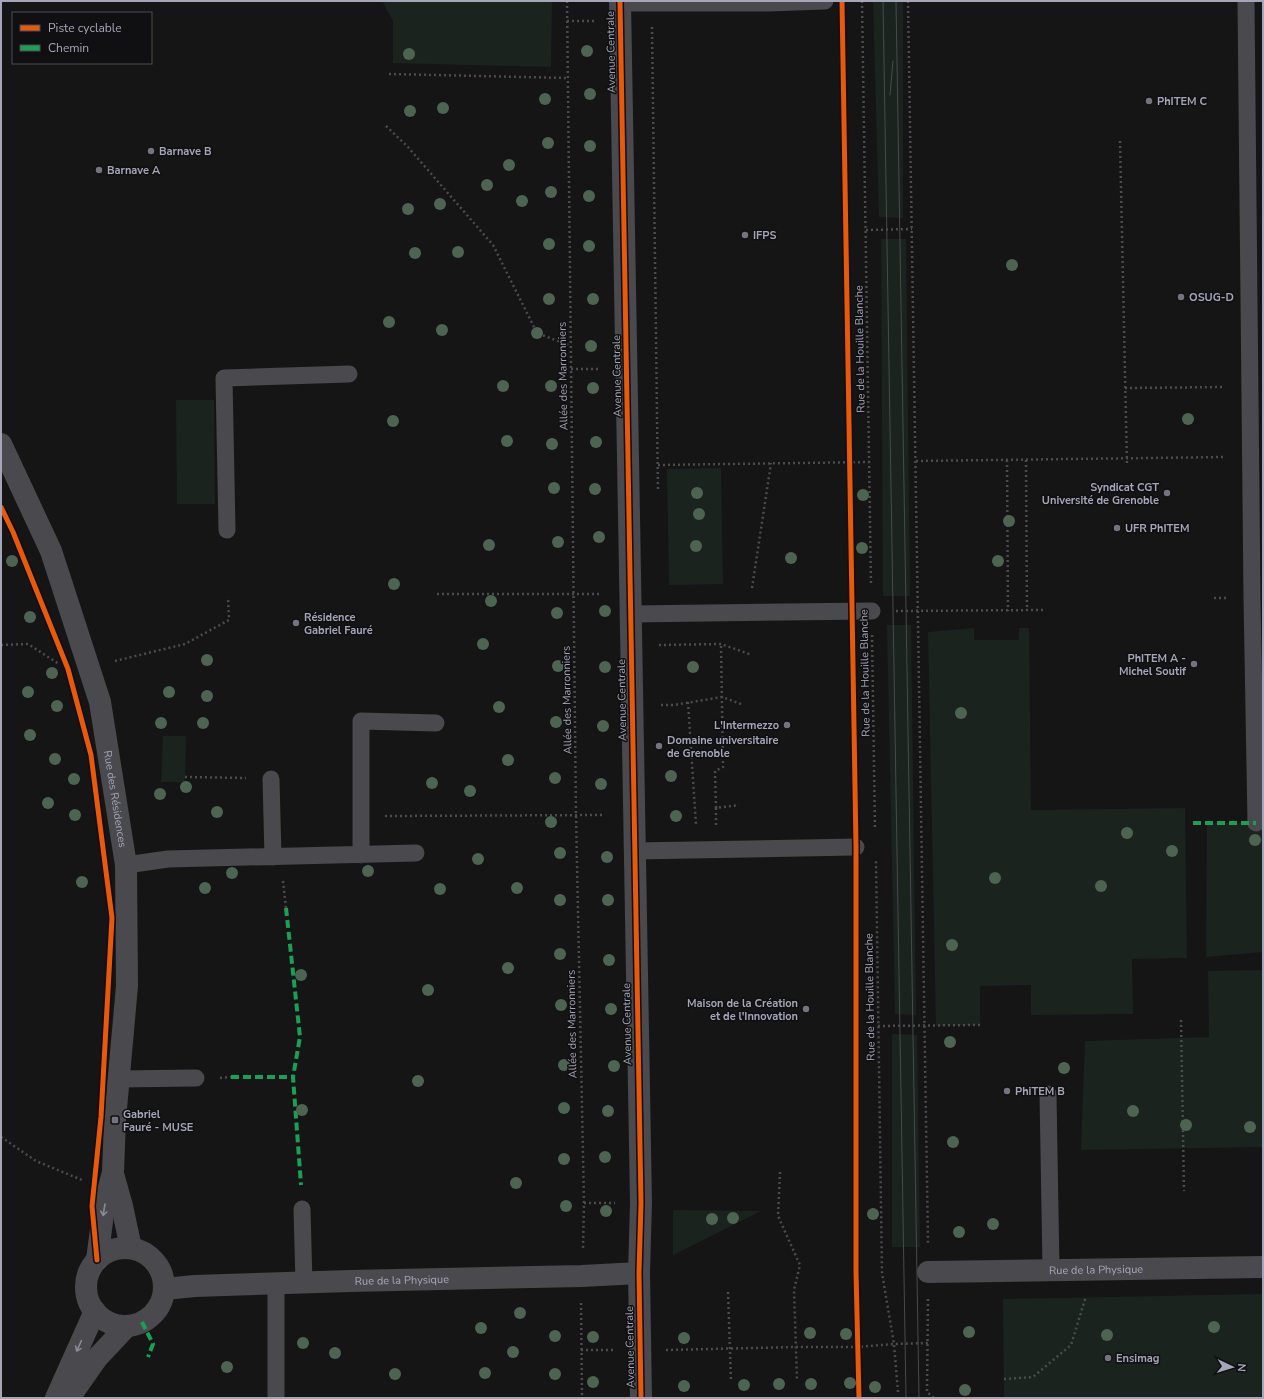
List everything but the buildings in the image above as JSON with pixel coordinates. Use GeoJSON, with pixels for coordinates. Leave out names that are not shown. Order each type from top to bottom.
{"type":"FeatureCollection","features":[{"type":"Feature","properties":{"kind":"street","name":"Avenue Centrale"},"geometry":{"type":"LineString","coordinates":[[620,2],[641,1203],[639,1273],[641,1398]]}},
{"type":"Feature","properties":{"kind":"street","name":"Rue des Résidences"},"geometry":{"type":"LineString","coordinates":[[1,444],[51,551],[100,702],[126,864],[127,986],[115,1120],[113,1172],[104,1206],[97,1260]]}},
{"type":"Feature","properties":{"kind":"street","name":"Rue des Résidences"},"geometry":{"type":"LineString","coordinates":[[113,1172],[131,1248]]}},
{"type":"Feature","properties":{"kind":"street"},"geometry":{"type":"LineString","coordinates":[[131,1248],[152,1258],[159,1267],[163,1278],[164,1289],[162,1299],[157,1309],[151,1316],[142,1322],[128,1326],[116,1325],[105,1321],[90,1304],[86,1292],[87,1281],[90,1270],[97,1260],[107,1252],[131,1248]]}},
{"type":"Feature","properties":{"kind":"street","name":"Rue de la Physique"},"geometry":{"type":"LineString","coordinates":[[928,1272],[1263,1268]]}},
{"type":"Feature","properties":{"kind":"street","name":"Rue de la Physique"},"geometry":{"type":"LineString","coordinates":[[164,1289],[195,1286],[304,1282],[582,1276],[639,1273]]}},
{"type":"Feature","properties":{"kind":"street"},"geometry":{"type":"LineString","coordinates":[[56,1398],[95,1311]]}},
{"type":"Feature","properties":{"kind":"street"},"geometry":{"type":"LineString","coordinates":[[69,1398],[97,1358],[128,1326]]}},
{"type":"Feature","properties":{"kind":"lane"},"geometry":{"type":"LineString","coordinates":[[620,2],[761,3],[825,1]]}},
{"type":"Feature","properties":{"kind":"lane"},"geometry":{"type":"LineString","coordinates":[[1246,1],[1252,457],[1252,598],[1256,823]]}},
{"type":"Feature","properties":{"kind":"lane"},"geometry":{"type":"LineString","coordinates":[[226,530],[224,378],[349,374]]}},
{"type":"Feature","properties":{"kind":"lane"},"geometry":{"type":"LineString","coordinates":[[631,614],[872,611]]}},
{"type":"Feature","properties":{"kind":"lane"},"geometry":{"type":"LineString","coordinates":[[361,855],[362,721],[436,723]]}},
{"type":"Feature","properties":{"kind":"lane"},"geometry":{"type":"LineString","coordinates":[[271,779],[273,857]]}},
{"type":"Feature","properties":{"kind":"lane"},"geometry":{"type":"LineString","coordinates":[[634,851],[856,848]]}},
{"type":"Feature","properties":{"kind":"lane"},"geometry":{"type":"LineString","coordinates":[[126,864],[168,859],[416,853]]}},
{"type":"Feature","properties":{"kind":"lane"},"geometry":{"type":"LineString","coordinates":[[119,1079],[196,1078]]}},
{"type":"Feature","properties":{"kind":"lane"},"geometry":{"type":"LineString","coordinates":[[1048,1094],[1051,1270]]}},
{"type":"Feature","properties":{"kind":"lane"},"geometry":{"type":"LineString","coordinates":[[302,1209],[304,1282]]}},
{"type":"Feature","properties":{"kind":"lane"},"geometry":{"type":"LineString","coordinates":[[276,1283],[276,1398]]}},
{"type":"Feature","properties":{"kind":"path"},"geometry":{"type":"LineString","coordinates":[[908,1],[928,1272],[927,1392],[934,1398]]}},
{"type":"Feature","properties":{"kind":"path"},"geometry":{"type":"LineString","coordinates":[[567,21],[597,21]]}},
{"type":"Feature","properties":{"kind":"path"},"geometry":{"type":"LineString","coordinates":[[389,74],[568,78]]}},
{"type":"Feature","properties":{"kind":"path"},"geometry":{"type":"LineString","coordinates":[[386,126],[407,146],[493,245],[537,333],[571,346]]}},
{"type":"Feature","properties":{"kind":"path"},"geometry":{"type":"LineString","coordinates":[[1120,141],[1127,466]]}},
{"type":"Feature","properties":{"kind":"path"},"geometry":{"type":"LineString","coordinates":[[866,230],[912,229]]}},
{"type":"Feature","properties":{"kind":"path"},"geometry":{"type":"LineString","coordinates":[[571,369],[599,369]]}},
{"type":"Feature","properties":{"kind":"path"},"geometry":{"type":"LineString","coordinates":[[1125,388],[1250,387]]}},
{"type":"Feature","properties":{"kind":"path"},"geometry":{"type":"LineString","coordinates":[[916,461],[1252,457]]}},
{"type":"Feature","properties":{"kind":"path"},"geometry":{"type":"LineString","coordinates":[[1007,460],[1008,611]]}},
{"type":"Feature","properties":{"kind":"path"},"geometry":{"type":"LineString","coordinates":[[1026,460],[1027,611]]}},
{"type":"Feature","properties":{"kind":"path"},"geometry":{"type":"LineString","coordinates":[[658,464],[870,462]]}},
{"type":"Feature","properties":{"kind":"path"},"geometry":{"type":"LineString","coordinates":[[748,612],[771,464]]}},
{"type":"Feature","properties":{"kind":"path"},"geometry":{"type":"LineString","coordinates":[[437,594],[602,594]]}},
{"type":"Feature","properties":{"kind":"path"},"geometry":{"type":"LineString","coordinates":[[113,662],[185,644],[229,620],[228,597]]}},
{"type":"Feature","properties":{"kind":"path"},"geometry":{"type":"LineString","coordinates":[[872,611],[1043,610]]}},
{"type":"Feature","properties":{"kind":"path"},"geometry":{"type":"LineString","coordinates":[[1,645],[28,644],[61,665]]}},
{"type":"Feature","properties":{"kind":"path"},"geometry":{"type":"LineString","coordinates":[[659,645],[721,644],[752,655]]}},
{"type":"Feature","properties":{"kind":"path"},"geometry":{"type":"LineString","coordinates":[[716,825],[715,771],[723,767],[721,644]]}},
{"type":"Feature","properties":{"kind":"path"},"geometry":{"type":"LineString","coordinates":[[661,705],[674,705],[722,697],[741,704]]}},
{"type":"Feature","properties":{"kind":"path"},"geometry":{"type":"LineString","coordinates":[[688,702],[697,850]]}},
{"type":"Feature","properties":{"kind":"path"},"geometry":{"type":"LineString","coordinates":[[185,778],[271,779]]}},
{"type":"Feature","properties":{"kind":"path"},"geometry":{"type":"LineString","coordinates":[[716,808],[739,805]]}},
{"type":"Feature","properties":{"kind":"path"},"geometry":{"type":"LineString","coordinates":[[361,816],[605,815]]}},
{"type":"Feature","properties":{"kind":"path"},"geometry":{"type":"LineString","coordinates":[[283,885],[286,908]]}},
{"type":"Feature","properties":{"kind":"path"},"geometry":{"type":"LineString","coordinates":[[1181,1020],[1184,1190]]}},
{"type":"Feature","properties":{"kind":"path"},"geometry":{"type":"LineString","coordinates":[[878,1026],[980,1025]]}},
{"type":"Feature","properties":{"kind":"path"},"geometry":{"type":"LineString","coordinates":[[1,1137],[36,1161],[87,1182]]}},
{"type":"Feature","properties":{"kind":"path"},"geometry":{"type":"LineString","coordinates":[[780,1172],[778,1216],[800,1265],[794,1290],[797,1380]]}},
{"type":"Feature","properties":{"kind":"path"},"geometry":{"type":"LineString","coordinates":[[584,1203],[620,1203]]}},
{"type":"Feature","properties":{"kind":"path"},"geometry":{"type":"LineString","coordinates":[[1004,1379],[1033,1377],[1071,1345],[1086,1298],[1084,1270]]}},
{"type":"Feature","properties":{"kind":"path"},"geometry":{"type":"LineString","coordinates":[[728,1292],[731,1382]]}},
{"type":"Feature","properties":{"kind":"path"},"geometry":{"type":"LineString","coordinates":[[661,1350],[796,1347],[857,1348],[894,1344],[928,1343]]}},
{"type":"Feature","properties":{"kind":"path"},"geometry":{"type":"LineString","coordinates":[[582,1350],[618,1350]]}},
{"type":"Feature","properties":{"kind":"shaded area"},"geometry":{"type":"Polygon","coordinates":[[[382,1],[552,1],[551,67],[393,63],[393,21],[382,1]]]}},
{"type":"Feature","properties":{"kind":"shaded area"},"geometry":{"type":"Polygon","coordinates":[[[873,1],[903,1],[903,218],[879,217],[873,1]]]}},
{"type":"Feature","properties":{"kind":"shaded area"},"geometry":{"type":"Polygon","coordinates":[[[881,239],[906,239],[910,596],[883,596],[881,239]]]}},
{"type":"Feature","properties":{"kind":"shaded area"},"geometry":{"type":"Polygon","coordinates":[[[176,400],[214,400],[215,504],[177,504],[176,400]]]}},
{"type":"Feature","properties":{"kind":"shaded area"},"geometry":{"type":"Polygon","coordinates":[[[721,468],[723,584],[669,585],[667,469],[721,468]]]}},
{"type":"Feature","properties":{"kind":"shaded area"},"geometry":{"type":"Polygon","coordinates":[[[887,625],[911,625],[916,1015],[895,1014],[887,625]]]}},
{"type":"Feature","properties":{"kind":"shaded area"},"geometry":{"type":"Polygon","coordinates":[[[974,628],[974,640],[1019,640],[1019,628],[1029,628],[1031,810],[1185,808],[1187,958],[1132,959],[1133,1014],[1031,1015],[1031,985],[980,986],[980,1025],[936,1026],[928,632],[974,628]]]}},
{"type":"Feature","properties":{"kind":"shaded area"},"geometry":{"type":"Polygon","coordinates":[[[163,736],[186,736],[185,782],[161,782],[163,736]]]}},
{"type":"Feature","properties":{"kind":"shaded area"},"geometry":{"type":"Polygon","coordinates":[[[1207,823],[1263,823],[1263,952],[1206,957],[1207,823]]]}},
{"type":"Feature","properties":{"kind":"shaded area"},"geometry":{"type":"Polygon","coordinates":[[[1263,970],[1263,1147],[1081,1150],[1085,1041],[1209,1037],[1208,971],[1263,970]]]}},
{"type":"Feature","properties":{"kind":"shaded area"},"geometry":{"type":"Polygon","coordinates":[[[892,1034],[917,1035],[920,1247],[892,1247],[892,1034]]]}},
{"type":"Feature","properties":{"kind":"shaded area"},"geometry":{"type":"Polygon","coordinates":[[[673,1210],[761,1211],[673,1255],[673,1210]]]}},
{"type":"Feature","properties":{"kind":"shaded area","name":"Ensimag"},"geometry":{"type":"Polygon","coordinates":[[[1263,1294],[1263,1398],[1004,1398],[1003,1299],[1263,1294]]]}},
{"type":"Feature","properties":{"kind":"tram line"},"geometry":{"type":"LineString","coordinates":[[883,1],[906,1398]]}},
{"type":"Feature","properties":{"kind":"tram line"},"geometry":{"type":"LineString","coordinates":[[896,1],[919,1398]]}},
{"type":"Feature","properties":{"kind":"tram line"},"geometry":{"type":"LineString","coordinates":[[890,95],[893,61]]}},
{"type":"Feature","properties":{"kind":"marked path"},"geometry":{"type":"LineString","coordinates":[[1193,823],[1256,823]]}},
{"type":"Feature","properties":{"kind":"marked path"},"geometry":{"type":"LineString","coordinates":[[286,908],[300,1037],[293,1077],[301,1185]]}},
{"type":"Feature","properties":{"kind":"marked path"},"geometry":{"type":"LineString","coordinates":[[231,1077],[293,1077]]}},
{"type":"Feature","properties":{"kind":"marked path"},"geometry":{"type":"LineString","coordinates":[[142,1322],[153,1344],[148,1357]]}},
{"type":"Feature","properties":{"kind":"cycle path"},"geometry":{"type":"LineString","coordinates":[[620,1],[641,1203],[639,1273],[641,1398]]}},
{"type":"Feature","properties":{"kind":"cycle path","name":"Rue de la Houille Blanche"},"geometry":{"type":"LineString","coordinates":[[842,1],[856,847],[856,1272],[859,1398]]}},
{"type":"Feature","properties":{"kind":"cycle path"},"geometry":{"type":"LineString","coordinates":[[1,507],[13,532],[68,669],[91,755],[112,918],[101,1117],[92,1206],[97,1260]]}},
{"type":"Feature","properties":{"kind":"place","name":"PhITEM C"},"geometry":{"type":"Point","coordinates":[1149,101]}},
{"type":"Feature","properties":{"kind":"place","name":"Barnave B"},"geometry":{"type":"Point","coordinates":[151,151]}},
{"type":"Feature","properties":{"kind":"place","name":"Barnave A"},"geometry":{"type":"Point","coordinates":[99,170]}},
{"type":"Feature","properties":{"kind":"place","name":"IFPS"},"geometry":{"type":"Point","coordinates":[745,235]}},
{"type":"Feature","properties":{"kind":"place","name":"OSUG-D"},"geometry":{"type":"Point","coordinates":[1181,297]}},
{"type":"Feature","properties":{"kind":"place","name":"Syndicat CGT Université de Grenoble"},"geometry":{"type":"Point","coordinates":[1167,493]}},
{"type":"Feature","properties":{"kind":"place","name":"UFR PhITEM"},"geometry":{"type":"Point","coordinates":[1117,528]}},
{"type":"Feature","properties":{"kind":"place","name":"Résidence Gabriel Fauré"},"geometry":{"type":"Point","coordinates":[296,623]}},
{"type":"Feature","properties":{"kind":"place","name":"PhITEM A - Michel Soutif"},"geometry":{"type":"Point","coordinates":[1194,664]}},
{"type":"Feature","properties":{"kind":"place","name":"L'Intermezzo"},"geometry":{"type":"Point","coordinates":[787,725]}},
{"type":"Feature","properties":{"kind":"place","name":"Domaine universitaire de Grenoble"},"geometry":{"type":"Point","coordinates":[659,746]}},
{"type":"Feature","properties":{"kind":"place","name":"Maison de la Création et de l'Innovation"},"geometry":{"type":"Point","coordinates":[806,1009]}},
{"type":"Feature","properties":{"kind":"place","name":"PhiTEM B"},"geometry":{"type":"Point","coordinates":[1007,1091]}},
{"type":"Feature","properties":{"kind":"place","name":"Gabriel Fauré - MUSE"},"geometry":{"type":"Point","coordinates":[115,1120]}},
{"type":"Feature","properties":{"kind":"place","name":"Ensimag"},"geometry":{"type":"Point","coordinates":[1108,1358]}}]}
